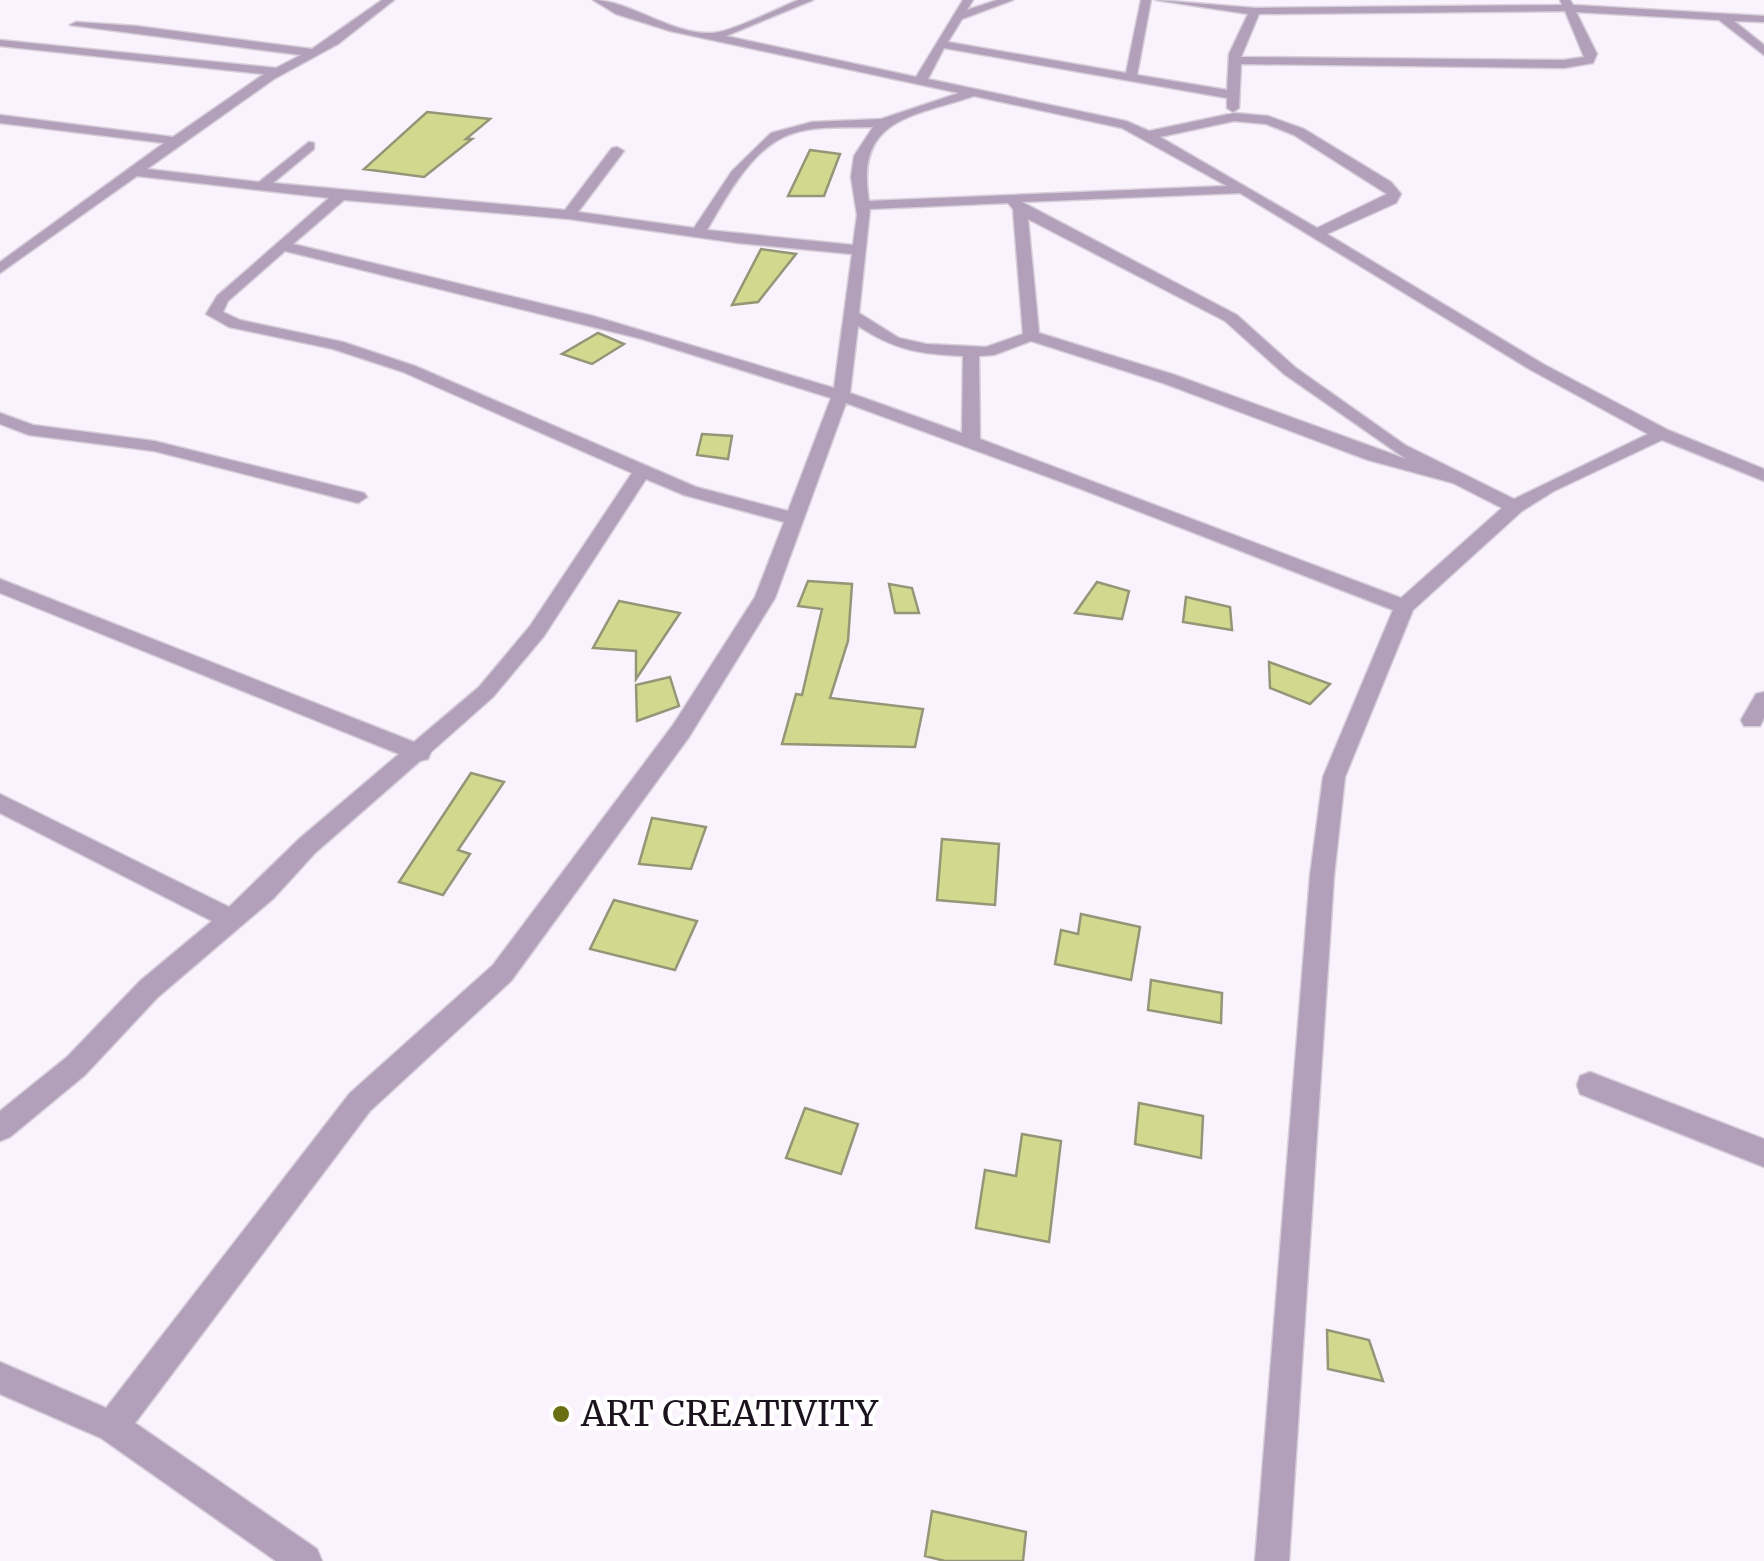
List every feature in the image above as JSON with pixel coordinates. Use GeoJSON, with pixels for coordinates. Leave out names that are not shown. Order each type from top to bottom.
{"type":"FeatureCollection","features":[{"type":"Feature","properties":{"kind":"street"},"geometry":{"type":"LineString","coordinates":[[0,269],[132,172],[390,0]]}},
{"type":"Feature","properties":{"kind":"street"},"geometry":{"type":"LineString","coordinates":[[598,0],[640,20],[1106,118],[1150,136],[1490,340],[1662,434],[1764,475]]}},
{"type":"Feature","properties":{"kind":"street"},"geometry":{"type":"LineString","coordinates":[[714,37],[808,0]]}},
{"type":"Feature","properties":{"kind":"street"},"geometry":{"type":"LineString","coordinates":[[922,82],[922,72],[968,0]]}},
{"type":"Feature","properties":{"kind":"street"},"geometry":{"type":"LineString","coordinates":[[957,17],[1008,0]]}},
{"type":"Feature","properties":{"kind":"street"},"geometry":{"type":"LineString","coordinates":[[1131,76],[1131,58],[1146,0]]}},
{"type":"Feature","properties":{"kind":"street"},"geometry":{"type":"LineString","coordinates":[[1161,0],[1255,11],[1567,4],[1764,18]]}},
{"type":"Feature","properties":{"kind":"street"},"geometry":{"type":"LineString","coordinates":[[1235,60],[1564,64],[1589,60],[1591,54],[1567,4]]}},
{"type":"Feature","properties":{"kind":"street"},"geometry":{"type":"LineString","coordinates":[[1234,117],[1235,60],[1255,11]]}},
{"type":"Feature","properties":{"kind":"street"},"geometry":{"type":"LineString","coordinates":[[1720,15],[1764,51]]}},
{"type":"Feature","properties":{"kind":"street"},"geometry":{"type":"LineString","coordinates":[[76,25],[136,28],[314,53]]}},
{"type":"Feature","properties":{"kind":"street"},"geometry":{"type":"LineString","coordinates":[[0,43],[278,72]]}},
{"type":"Feature","properties":{"kind":"street"},"geometry":{"type":"LineString","coordinates":[[940,44],[1234,95]]}},
{"type":"Feature","properties":{"kind":"street"},"geometry":{"type":"LineString","coordinates":[[698,233],[728,186],[777,134],[808,127],[882,123],[975,92]]}},
{"type":"Feature","properties":{"kind":"street"},"geometry":{"type":"LineString","coordinates":[[1150,136],[1234,117],[1284,124],[1386,185],[1394,194],[1391,200],[1315,234]]}},
{"type":"Feature","properties":{"kind":"street"},"geometry":{"type":"LineString","coordinates":[[0,118],[168,140]]}},
{"type":"Feature","properties":{"kind":"street"},"geometry":{"type":"LineString","coordinates":[[112,1428],[360,1102],[502,974],[681,732],[765,598],[842,395],[849,313],[861,250],[864,205],[858,177],[860,156],[882,123]]}},
{"type":"Feature","properties":{"kind":"street"},"geometry":{"type":"LineString","coordinates":[[263,185],[309,146]]}},
{"type":"Feature","properties":{"kind":"street"},"geometry":{"type":"LineString","coordinates":[[569,215],[617,151]]}},
{"type":"Feature","properties":{"kind":"street"},"geometry":{"type":"LineString","coordinates":[[132,172],[569,215],[861,250]]}},
{"type":"Feature","properties":{"kind":"street"},"geometry":{"type":"LineString","coordinates":[[864,205],[1017,204],[1242,189]]}},
{"type":"Feature","properties":{"kind":"street"},"geometry":{"type":"LineString","coordinates":[[341,194],[222,300],[214,314],[234,324],[336,345],[409,369],[735,506],[796,520]]}},
{"type":"Feature","properties":{"kind":"street"},"geometry":{"type":"LineString","coordinates":[[1017,204],[1031,336]]}},
{"type":"Feature","properties":{"kind":"street"},"geometry":{"type":"LineString","coordinates":[[1017,204],[1231,318],[1290,371],[1356,418],[1451,478],[1515,508]]}},
{"type":"Feature","properties":{"kind":"street"},"geometry":{"type":"LineString","coordinates":[[285,246],[625,329],[842,395],[1404,608]]}},
{"type":"Feature","properties":{"kind":"street"},"geometry":{"type":"LineString","coordinates":[[849,313],[906,347],[972,354],[1031,336],[1169,379],[1374,456],[1451,478]]}},
{"type":"Feature","properties":{"kind":"street"},"geometry":{"type":"LineString","coordinates":[[971,442],[972,354]]}},
{"type":"Feature","properties":{"kind":"street"},"geometry":{"type":"LineString","coordinates":[[0,418],[29,430],[154,446],[358,497]]}},
{"type":"Feature","properties":{"kind":"street"},"geometry":{"type":"LineString","coordinates":[[1272,1561],[1322,876],[1334,777],[1404,608],[1515,508],[1548,487],[1662,434]]}},
{"type":"Feature","properties":{"kind":"street"},"geometry":{"type":"LineString","coordinates":[[0,1128],[76,1066],[149,988],[265,892],[325,830],[420,753],[486,692],[537,631],[643,470]]}},
{"type":"Feature","properties":{"kind":"street"},"geometry":{"type":"LineString","coordinates":[[0,586],[420,753]]}},
{"type":"Feature","properties":{"kind":"street"},"geometry":{"type":"LineString","coordinates":[[1752,720],[1764,700]]}},
{"type":"Feature","properties":{"kind":"street"},"geometry":{"type":"LineString","coordinates":[[0,803],[231,918]]}},
{"type":"Feature","properties":{"kind":"street"},"geometry":{"type":"LineString","coordinates":[[1590,1085],[1764,1153]]}},
{"type":"Feature","properties":{"kind":"street"},"geometry":{"type":"LineString","coordinates":[[0,1378],[112,1428],[305,1561]]}},
{"type":"Feature","properties":{"kind":"building"},"geometry":{"type":"Polygon","coordinates":[[[427,112],[490,119],[466,139],[472,139],[424,177],[364,169],[427,112]]]}},
{"type":"Feature","properties":{"kind":"building"},"geometry":{"type":"Polygon","coordinates":[[[810,150],[840,154],[824,196],[788,196],[810,150]]]}},
{"type":"Feature","properties":{"kind":"building"},"geometry":{"type":"Polygon","coordinates":[[[761,249],[796,254],[758,302],[732,305],[761,249]]]}},
{"type":"Feature","properties":{"kind":"building"},"geometry":{"type":"Polygon","coordinates":[[[598,333],[624,344],[592,364],[562,354],[598,333]]]}},
{"type":"Feature","properties":{"kind":"building"},"geometry":{"type":"Polygon","coordinates":[[[702,434],[732,436],[728,459],[697,455],[702,434]]]}},
{"type":"Feature","properties":{"kind":"building"},"geometry":{"type":"Polygon","coordinates":[[[808,581],[852,584],[848,641],[830,698],[923,709],[915,747],[782,744],[796,694],[802,695],[822,609],[798,606],[808,581]]]}},
{"type":"Feature","properties":{"kind":"building"},"geometry":{"type":"Polygon","coordinates":[[[1097,582],[1129,591],[1122,619],[1075,613],[1097,582]]]}},
{"type":"Feature","properties":{"kind":"building"},"geometry":{"type":"Polygon","coordinates":[[[889,584],[912,588],[919,613],[895,613],[889,584]]]}},
{"type":"Feature","properties":{"kind":"building"},"geometry":{"type":"Polygon","coordinates":[[[1186,597],[1230,607],[1232,630],[1183,622],[1186,597]]]}},
{"type":"Feature","properties":{"kind":"building"},"geometry":{"type":"Polygon","coordinates":[[[619,601],[680,613],[636,679],[636,651],[593,648],[619,601]]]}},
{"type":"Feature","properties":{"kind":"building"},"geometry":{"type":"Polygon","coordinates":[[[1269,662],[1330,684],[1310,704],[1270,688],[1269,662]]]}},
{"type":"Feature","properties":{"kind":"building"},"geometry":{"type":"Polygon","coordinates":[[[670,677],[679,706],[637,721],[636,685],[670,677]]]}},
{"type":"Feature","properties":{"kind":"building"},"geometry":{"type":"Polygon","coordinates":[[[471,773],[504,782],[458,850],[470,854],[443,895],[399,882],[471,773]]]}},
{"type":"Feature","properties":{"kind":"building"},"geometry":{"type":"Polygon","coordinates":[[[652,818],[706,827],[691,869],[639,864],[652,818]]]}},
{"type":"Feature","properties":{"kind":"building"},"geometry":{"type":"Polygon","coordinates":[[[942,839],[999,844],[995,905],[937,900],[942,839]]]}},
{"type":"Feature","properties":{"kind":"building"},"geometry":{"type":"Polygon","coordinates":[[[614,900],[697,921],[675,970],[590,949],[614,900]]]}},
{"type":"Feature","properties":{"kind":"building"},"geometry":{"type":"Polygon","coordinates":[[[1081,914],[1140,927],[1131,980],[1055,964],[1061,930],[1078,934],[1081,914]]]}},
{"type":"Feature","properties":{"kind":"building"},"geometry":{"type":"Polygon","coordinates":[[[1151,980],[1222,993],[1221,1023],[1148,1010],[1151,980]]]}},
{"type":"Feature","properties":{"kind":"building"},"geometry":{"type":"Polygon","coordinates":[[[1139,1103],[1203,1116],[1201,1158],[1135,1144],[1139,1103]]]}},
{"type":"Feature","properties":{"kind":"building"},"geometry":{"type":"Polygon","coordinates":[[[805,1108],[858,1124],[841,1174],[786,1158],[805,1108]]]}},
{"type":"Feature","properties":{"kind":"building"},"geometry":{"type":"Polygon","coordinates":[[[1022,1134],[1061,1141],[1049,1242],[976,1228],[985,1170],[1016,1176],[1022,1134]]]}},
{"type":"Feature","properties":{"kind":"building"},"geometry":{"type":"Polygon","coordinates":[[[1327,1330],[1369,1340],[1383,1381],[1328,1369],[1327,1330]]]}},
{"type":"Feature","properties":{"kind":"building"},"geometry":{"type":"Polygon","coordinates":[[[932,1511],[1026,1532],[1023,1561],[945,1561],[925,1556],[932,1511]]]}},
{"type":"Feature","properties":{"kind":"place","name":"ART CREATIVITY"},"geometry":{"type":"Point","coordinates":[561,1414]}}]}
